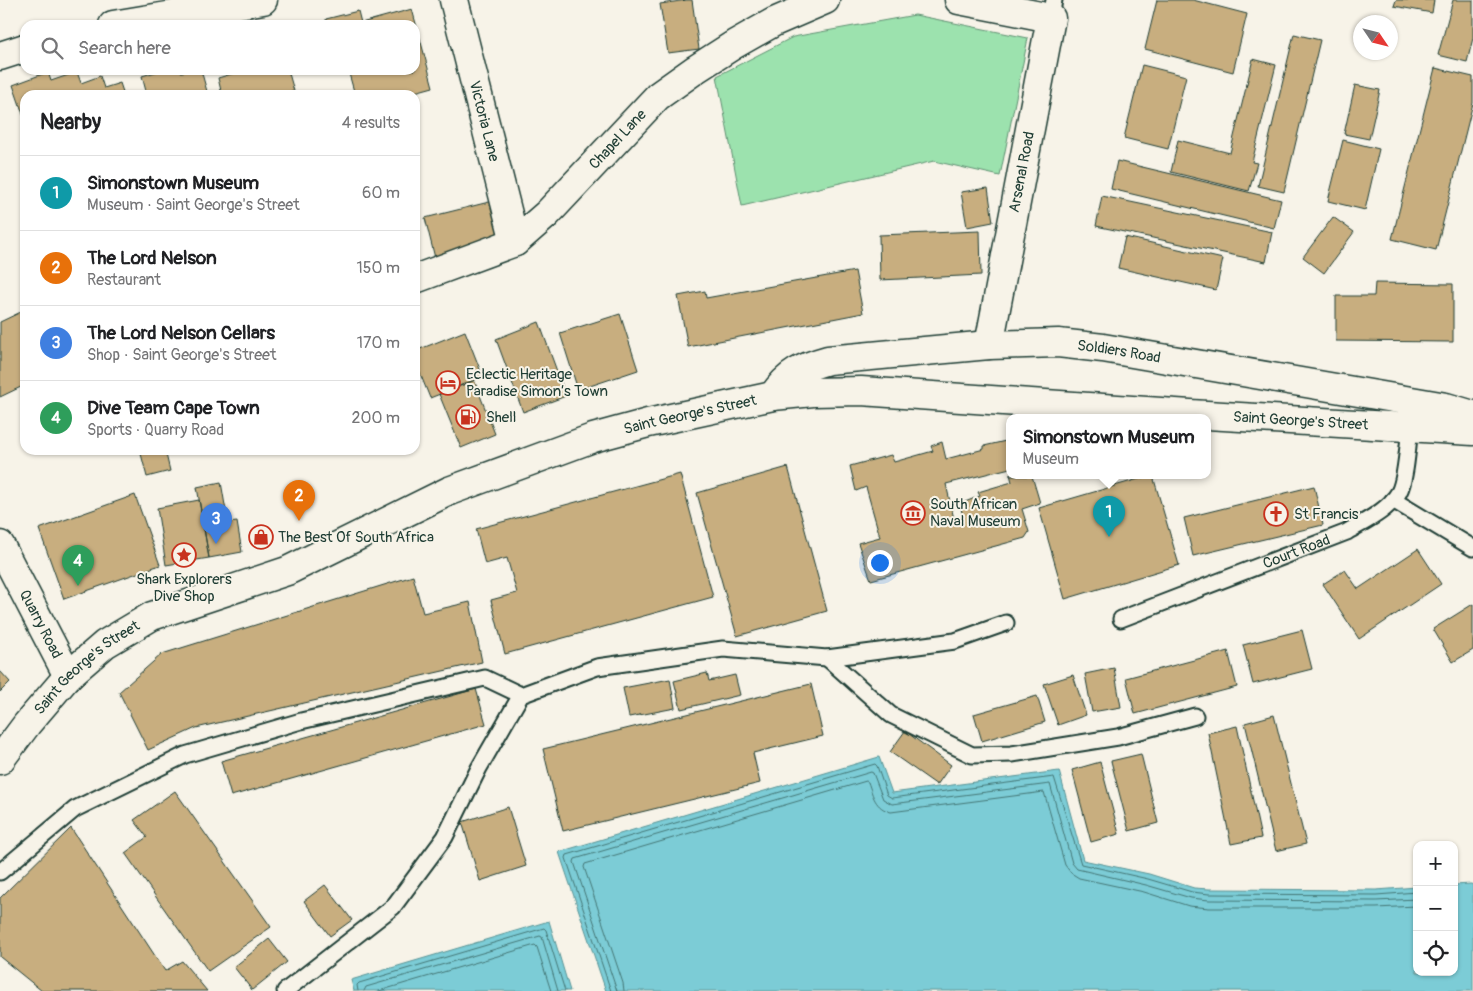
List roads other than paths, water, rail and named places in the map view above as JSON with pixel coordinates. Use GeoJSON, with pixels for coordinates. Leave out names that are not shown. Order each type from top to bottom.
{"type":"FeatureCollection","features":[{"type":"Feature","properties":{"kind":"street"},"geometry":{"type":"LineString","coordinates":[[120,16],[263,0]]}},
{"type":"Feature","properties":{"kind":"street","name":"Victoria Lane"},"geometry":{"type":"LineString","coordinates":[[454,0],[515,242]]}},
{"type":"Feature","properties":{"kind":"street","name":"Chapel Lane"},"geometry":{"type":"LineString","coordinates":[[420,277],[515,242],[547,214],[658,96],[735,44],[774,22],[825,0]]}},
{"type":"Feature","properties":{"kind":"street"},"geometry":{"type":"LineString","coordinates":[[959,0],[1053,9]]}},
{"type":"Feature","properties":{"kind":"street","name":"Arsenal Road"},"geometry":{"type":"LineString","coordinates":[[989,345],[1053,9]]}},
{"type":"Feature","properties":{"kind":"street"},"geometry":{"type":"LineString","coordinates":[[0,56],[20,50]]}},
{"type":"Feature","properties":{"kind":"street","name":"Soldiers Road"},"geometry":{"type":"LineString","coordinates":[[773,396],[782,383],[793,374],[806,366],[828,360],[989,345],[1058,343],[1103,348],[1446,407],[1473,415]]}},
{"type":"Feature","properties":{"kind":"street","name":"Saint George's Street"},"geometry":{"type":"LineString","coordinates":[[0,760],[26,724],[68,676],[105,644],[152,616],[287,571],[449,491],[592,438],[648,423],[773,396],[813,392],[862,391],[1190,414]]}},
{"type":"Feature","properties":{"kind":"street","name":"Saint George's Street"},"geometry":{"type":"LineString","coordinates":[[1211,415],[1473,430]]}},
{"type":"Feature","properties":{"kind":"street","name":"Quarry Road"},"geometry":{"type":"LineString","coordinates":[[0,545],[68,676]]}},
{"type":"Feature","properties":{"kind":"lane","name":"Court Road"},"geometry":{"type":"LineString","coordinates":[[1121,619],[1347,532],[1379,512],[1393,500],[1400,490],[1410,427]]}},
{"type":"Feature","properties":{"kind":"lane"},"geometry":{"type":"LineString","coordinates":[[1393,500],[1473,548]]}},
{"type":"Feature","properties":{"kind":"lane"},"geometry":{"type":"LineString","coordinates":[[286,991],[393,907],[445,837],[479,768],[521,695],[597,667],[723,649],[827,658],[955,641],[1006,623]]}},
{"type":"Feature","properties":{"kind":"lane"},"geometry":{"type":"LineString","coordinates":[[827,658],[891,715],[972,755],[1012,754],[1118,736],[1195,716]]}},
{"type":"Feature","properties":{"kind":"lane"},"geometry":{"type":"LineString","coordinates":[[0,872],[75,809],[185,755],[300,721],[485,678],[521,695]]}},
{"type":"Feature","properties":{"kind":"water"},"geometry":{"type":"Polygon","coordinates":[[[879,757],[892,793],[1059,771],[1083,860],[1149,874],[1194,888],[1376,890],[1413,887],[1413,976],[1458,976],[1458,885],[1473,885],[1473,991],[606,991],[559,852],[879,757]]]}},
{"type":"Feature","properties":{"kind":"water"},"geometry":{"type":"Polygon","coordinates":[[[549,921],[570,991],[354,991],[351,980],[549,921]]]}},
{"type":"Feature","properties":{"kind":"place","name":"Eclectic Heritage Paradise Simon’s Town"},"geometry":{"type":"Point","coordinates":[448,383]}},
{"type":"Feature","properties":{"kind":"place","name":"Shell"},"geometry":{"type":"Point","coordinates":[468,417]}},
{"type":"Feature","properties":{"kind":"place","name":"South African Naval Museum"},"geometry":{"type":"Point","coordinates":[913,513]}},
{"type":"Feature","properties":{"kind":"place","name":"St Francis"},"geometry":{"type":"Point","coordinates":[1276,514]}},
{"type":"Feature","properties":{"kind":"place","name":"The Lord Nelson"},"geometry":{"type":"Point","coordinates":[299,521]}},
{"type":"Feature","properties":{"kind":"place","name":"The Best Of South Africa"},"geometry":{"type":"Point","coordinates":[261,537]}},
{"type":"Feature","properties":{"kind":"place","name":"Simonstown Museum"},"geometry":{"type":"Point","coordinates":[1109,537]}},
{"type":"Feature","properties":{"kind":"place","name":"The Lord Nelson Cellars"},"geometry":{"type":"Point","coordinates":[216,544]}},
{"type":"Feature","properties":{"kind":"place","name":"Shark Explorers Dive Shop"},"geometry":{"type":"Point","coordinates":[184,555]}},
{"type":"Feature","properties":{"kind":"place","name":"Dive Team Cape Town"},"geometry":{"type":"Point","coordinates":[78,586]}}]}
